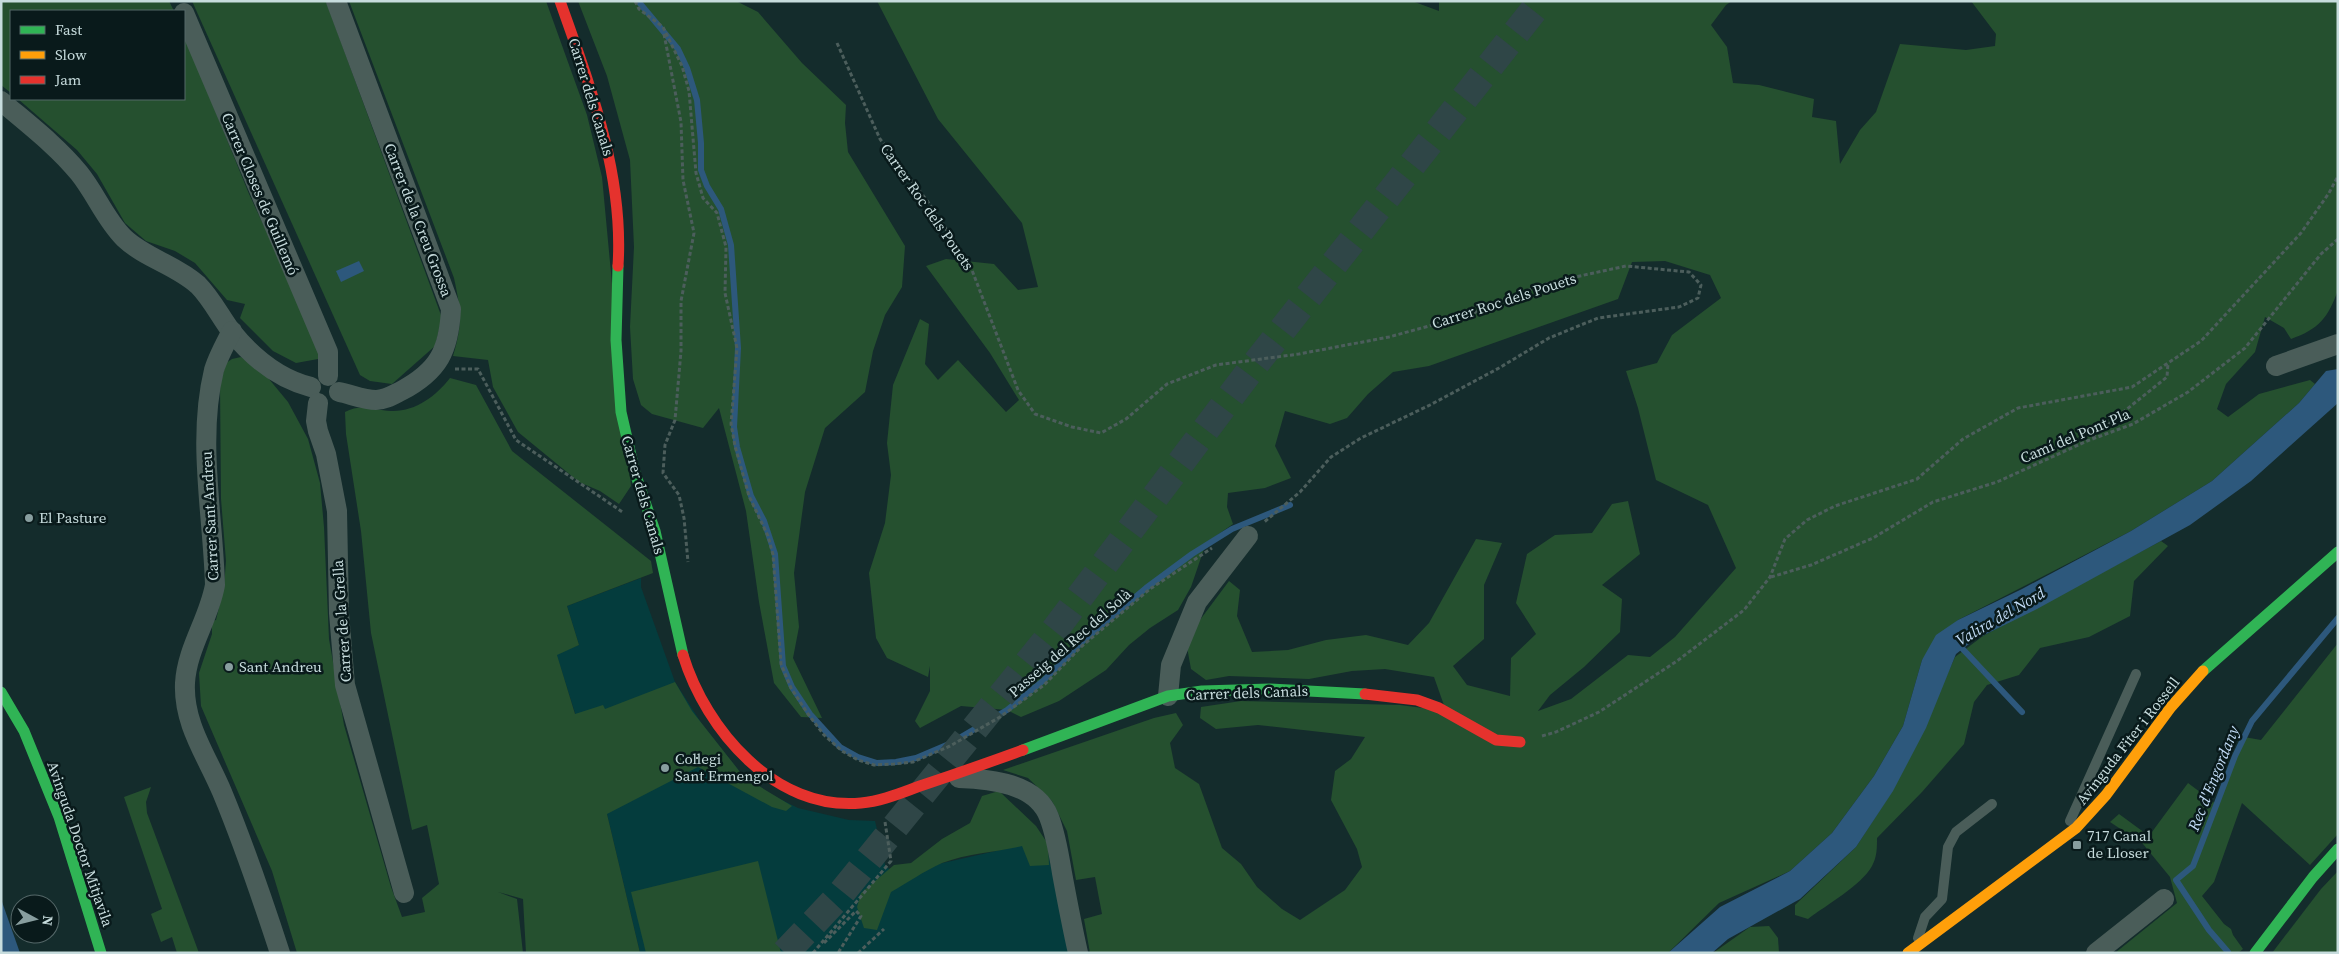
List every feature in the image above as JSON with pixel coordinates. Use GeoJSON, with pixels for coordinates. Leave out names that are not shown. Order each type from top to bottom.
{"type":"FeatureCollection","features":[{"type":"Feature","properties":{"kind":"street","name":"Carrer de la Creu Grossa"},"geometry":{"type":"LineString","coordinates":[[333,384],[376,400],[388,398],[420,380],[432,370],[443,355],[450,332],[451,309],[336,1]]}},
{"type":"Feature","properties":{"kind":"street","name":"Carrer dels Canals"},"geometry":{"type":"LineString","coordinates":[[560,1],[592,91],[611,163],[618,203],[619,245],[616,343],[626,439],[657,535],[672,610],[690,677],[712,718],[739,752],[767,776],[798,792],[835,802],[865,803],[882,800],[948,778],[1168,696],[1202,691],[1270,689],[1342,692],[1418,700],[1439,708],[1496,740],[1520,742]]}},
{"type":"Feature","properties":{"kind":"street","name":"Carrer Closes de Guillemó"},"geometry":{"type":"LineString","coordinates":[[185,17],[328,352],[333,384]]}},
{"type":"Feature","properties":{"kind":"street"},"geometry":{"type":"LineString","coordinates":[[1,100],[78,171],[90,186],[103,211],[123,237],[136,248],[185,275],[199,286],[232,332],[256,357],[285,378],[332,402],[333,384]]}},
{"type":"Feature","properties":{"kind":"street","name":"Carrer Sant Andreu"},"geometry":{"type":"LineString","coordinates":[[232,332],[214,370],[208,414],[206,450],[215,586],[212,602],[188,658],[185,683],[186,706],[190,727],[222,790],[257,882],[280,953]]}},
{"type":"Feature","properties":{"kind":"street"},"geometry":{"type":"LineString","coordinates":[[2276,366],[2338,344]]}},
{"type":"Feature","properties":{"kind":"street","name":"Carrer de la Grella"},"geometry":{"type":"LineString","coordinates":[[315,395],[316,421],[326,454],[337,510],[339,613],[346,685],[404,893]]}},
{"type":"Feature","properties":{"kind":"street"},"geometry":{"type":"LineString","coordinates":[[1168,696],[1170,665],[1197,602],[1248,536]]}},
{"type":"Feature","properties":{"kind":"street","name":"Avinguda Fiter i Rossell"},"geometry":{"type":"LineString","coordinates":[[1911,950],[2092,814],[2108,796],[2185,690],[2338,552]]}},
{"type":"Feature","properties":{"kind":"street","name":"Avinguda Doctor Mitjavila"},"geometry":{"type":"LineString","coordinates":[[1,692],[24,730],[59,817],[101,953]]}},
{"type":"Feature","properties":{"kind":"street","name":"Carrer dels Canals"},"geometry":{"type":"LineString","coordinates":[[948,778],[986,779],[1012,784],[1036,800],[1049,815],[1078,953]]}},
{"type":"Feature","properties":{"kind":"street"},"geometry":{"type":"LineString","coordinates":[[2255,953],[2338,849]]}},
{"type":"Feature","properties":{"kind":"street"},"geometry":{"type":"LineString","coordinates":[[2096,953],[2164,899]]}},
{"type":"Feature","properties":{"kind":"lane"},"geometry":{"type":"LineString","coordinates":[[2060,839],[2136,674]]}},
{"type":"Feature","properties":{"kind":"lane"},"geometry":{"type":"LineString","coordinates":[[1911,950],[1925,917],[1942,900],[1948,846],[1956,832],[1992,804]]}},
{"type":"Feature","properties":{"kind":"path","name":"Passeig del Rec del Solà"},"geometry":{"type":"LineString","coordinates":[[635,1],[639,9],[663,27],[682,66],[689,91],[696,173],[703,198],[717,213],[726,247],[725,293],[737,348],[731,424],[749,496],[768,536],[773,555],[780,664],[791,688],[808,714],[836,746],[858,760],[874,765],[913,762],[950,746],[1000,717],[1044,685],[1082,646],[1150,589],[1215,546]]}},
{"type":"Feature","properties":{"kind":"path"},"geometry":{"type":"LineString","coordinates":[[663,27],[681,122],[684,180],[694,233],[681,301],[676,420],[665,446],[663,473],[679,495],[684,518],[689,571]]}},
{"type":"Feature","properties":{"kind":"path","name":"Carrer Roc dels Pouets"},"geometry":{"type":"LineString","coordinates":[[837,43],[880,139],[928,202],[970,265],[1018,390],[1036,414],[1072,427],[1101,434],[1126,419],[1167,384],[1216,365],[1299,354],[1388,337],[1469,315],[1510,297],[1552,282],[1626,266],[1689,272],[1701,285],[1698,298],[1679,307],[1598,318],[1549,338],[1439,400],[1361,438],[1331,457],[1300,492],[1248,536]]}},
{"type":"Feature","properties":{"kind":"path"},"geometry":{"type":"LineString","coordinates":[[1520,742],[1556,732],[1599,712],[1661,672],[1744,610],[1770,577],[1785,539],[1808,520],[1835,506],[1917,478],[1963,439],[2018,408],[2132,387],[2201,341],[2301,233],[2329,193],[2338,176]]}},
{"type":"Feature","properties":{"kind":"path","name":"Camí del Pont Pla"},"geometry":{"type":"LineString","coordinates":[[1770,577],[1811,565],[1872,538],[1933,502],[1997,482],[2087,441],[2133,424],[2188,392],[2245,348],[2321,254],[2338,239]]}},
{"type":"Feature","properties":{"kind":"path"},"geometry":{"type":"LineString","coordinates":[[2087,441],[2167,377],[2168,363]]}},
{"type":"Feature","properties":{"kind":"path"},"geometry":{"type":"LineString","coordinates":[[432,370],[478,369],[516,440],[625,514]]}},
{"type":"Feature","properties":{"kind":"path"},"geometry":{"type":"LineString","coordinates":[[814,953],[891,860],[882,800]]}},
{"type":"Feature","properties":{"kind":"path"},"geometry":{"type":"LineString","coordinates":[[814,953],[856,911],[861,916],[838,953]]}},
{"type":"Feature","properties":{"kind":"path"},"geometry":{"type":"LineString","coordinates":[[858,953],[884,928]]}},
{"type":"Feature","properties":{"kind":"shaded area","name":"Col·legi Sant Ermengol"},"geometry":{"type":"Polygon","coordinates":[[[641,578],[641,587],[675,682],[702,724],[744,777],[774,796],[798,808],[849,820],[875,821],[885,865],[894,874],[1045,840],[1071,953],[640,953],[607,814],[556,653],[579,645],[567,606],[641,578]]]}},
{"type":"Feature","properties":{"kind":"green space"},"geometry":{"type":"Polygon","coordinates":[[[1,1],[169,1],[174,10],[10,10],[10,92],[1,85],[1,1]]]}},
{"type":"Feature","properties":{"kind":"green space"},"geometry":{"type":"Polygon","coordinates":[[[192,1],[326,1],[442,318],[435,346],[392,384],[370,381],[360,375],[192,1]]]}},
{"type":"Feature","properties":{"kind":"green space"},"geometry":{"type":"Polygon","coordinates":[[[349,1],[546,1],[587,115],[602,177],[631,486],[619,504],[600,491],[579,482],[518,432],[493,387],[488,360],[453,356],[460,326],[454,278],[349,1]]]}},
{"type":"Feature","properties":{"kind":"green space"},"geometry":{"type":"Polygon","coordinates":[[[578,1],[736,1],[758,12],[802,63],[846,105],[845,123],[848,152],[905,246],[902,287],[885,315],[873,351],[865,392],[825,428],[805,492],[794,573],[799,627],[793,658],[822,718],[801,717],[774,683],[759,602],[746,511],[719,408],[703,428],[652,414],[641,405],[633,379],[630,327],[634,247],[630,160],[607,76],[578,1]]]}},
{"type":"Feature","properties":{"kind":"green space"},"geometry":{"type":"Polygon","coordinates":[[[877,1],[1412,1],[1439,11],[1439,1],[1732,1],[1726,5],[1711,25],[1727,47],[1733,83],[1759,85],[1814,99],[1812,117],[1836,121],[1840,164],[1860,130],[1876,112],[1900,44],[1966,50],[1995,46],[1996,34],[1971,1],[2338,1],[2338,290],[2330,308],[2321,321],[2309,331],[2291,339],[2284,328],[2265,317],[2255,352],[2226,384],[2217,409],[2228,417],[2259,394],[2310,380],[2315,384],[2299,403],[2212,481],[2131,531],[1958,620],[1922,660],[1903,726],[1874,776],[1832,833],[1790,871],[1719,903],[1668,953],[1090,953],[1084,919],[1102,914],[1095,877],[1076,880],[1067,831],[1052,801],[1028,778],[1003,770],[1154,718],[1176,713],[1183,725],[1170,743],[1175,768],[1199,784],[1222,848],[1241,864],[1257,887],[1282,909],[1300,920],[1345,890],[1362,867],[1357,849],[1331,800],[1335,771],[1351,759],[1365,737],[1258,725],[1216,729],[1200,718],[1201,707],[1241,701],[1400,705],[1446,711],[1434,677],[1385,669],[1352,671],[1309,679],[1229,676],[1206,680],[1191,669],[1187,647],[1191,632],[1229,581],[1240,590],[1237,616],[1252,652],[1288,650],[1326,640],[1366,635],[1408,645],[1429,623],[1476,539],[1502,543],[1484,585],[1484,639],[1453,666],[1467,685],[1510,696],[1511,658],[1536,634],[1516,603],[1527,554],[1555,535],[1592,533],[1612,504],[1628,501],[1640,554],[1602,585],[1622,599],[1620,632],[1584,667],[1550,695],[1538,711],[1571,699],[1628,655],[1650,657],[1675,637],[1736,568],[1708,505],[1656,480],[1638,408],[1626,371],[1657,363],[1672,335],[1721,298],[1710,275],[1665,261],[1632,262],[1618,299],[1429,366],[1393,372],[1368,394],[1347,418],[1330,424],[1285,411],[1275,446],[1291,478],[1265,488],[1228,493],[1227,507],[1233,524],[1206,543],[1191,587],[1178,610],[1150,628],[1129,645],[1106,670],[1059,701],[1021,717],[1007,710],[961,706],[920,728],[915,721],[930,691],[930,666],[928,677],[887,658],[876,638],[869,573],[885,523],[891,475],[887,443],[893,385],[920,319],[929,324],[925,364],[938,380],[958,360],[1006,412],[1019,400],[990,353],[926,266],[946,259],[994,264],[1018,290],[1038,287],[1022,223],[938,119],[877,1]]]}},
{"type":"Feature","properties":{"kind":"green space"},"geometry":{"type":"Polygon","coordinates":[[[185,36],[249,194],[297,297],[318,352],[318,359],[296,363],[273,351],[240,318],[245,304],[227,300],[195,263],[175,251],[146,241],[125,223],[97,174],[77,150],[19,100],[185,100],[185,36]]]}},
{"type":"Feature","properties":{"kind":"green space"},"geometry":{"type":"Polygon","coordinates":[[[241,357],[264,373],[288,402],[308,439],[320,483],[329,639],[344,725],[391,887],[402,917],[425,912],[422,898],[439,884],[427,825],[412,830],[371,633],[361,531],[346,434],[345,412],[362,407],[391,411],[408,409],[432,397],[450,378],[476,385],[512,451],[651,561],[653,573],[567,606],[579,645],[557,655],[575,714],[603,705],[605,709],[675,682],[692,711],[744,777],[792,806],[786,811],[772,807],[698,767],[607,814],[640,953],[526,953],[523,899],[498,892],[517,899],[523,953],[297,953],[272,871],[201,706],[199,673],[212,634],[212,621],[216,620],[224,587],[226,561],[221,499],[220,384],[226,363],[241,357]]]}},
{"type":"Feature","properties":{"kind":"green space"},"geometry":{"type":"Polygon","coordinates":[[[2161,541],[2168,546],[2134,581],[2130,616],[2089,637],[2040,648],[2019,675],[1987,685],[1974,702],[1964,744],[1922,792],[1877,838],[1875,859],[1867,873],[1852,888],[1808,919],[1795,915],[1795,905],[1856,847],[1891,793],[1912,753],[1955,657],[1983,636],[2161,541]]]}},
{"type":"Feature","properties":{"kind":"green space"},"geometry":{"type":"Polygon","coordinates":[[[2338,643],[2338,834],[2310,865],[2242,803],[2214,882],[2202,896],[2224,924],[2231,929],[2243,949],[2238,953],[2115,953],[2177,903],[2170,877],[2143,844],[2110,822],[2119,814],[2149,836],[2188,783],[2216,804],[2197,852],[2211,824],[2244,737],[2261,740],[2338,643]]]}},
{"type":"Feature","properties":{"kind":"green space"},"geometry":{"type":"Polygon","coordinates":[[[151,787],[146,802],[147,813],[199,953],[177,953],[172,937],[161,942],[151,914],[162,909],[124,797],[151,787]]]}},
{"type":"Feature","properties":{"kind":"green space"},"geometry":{"type":"Polygon","coordinates":[[[999,791],[1036,826],[1048,844],[1049,865],[1030,866],[1022,846],[972,855],[942,863],[891,892],[877,930],[864,928],[857,907],[861,893],[894,865],[911,863],[942,839],[970,823],[982,796],[999,791]]]}},
{"type":"Feature","properties":{"kind":"green space"},"geometry":{"type":"Polygon","coordinates":[[[758,861],[781,953],[646,953],[631,892],[758,861]]]}},
{"type":"Feature","properties":{"kind":"green space"},"geometry":{"type":"Polygon","coordinates":[[[2338,871],[2338,953],[2272,953],[2321,889],[2338,871]]]}},
{"type":"Feature","properties":{"kind":"green space"},"geometry":{"type":"Polygon","coordinates":[[[1769,926],[1778,938],[1779,953],[1713,953],[1750,927],[1769,926]]]}},
{"type":"Feature","properties":{"kind":"water"},"geometry":{"type":"Polygon","coordinates":[[[359,261],[364,271],[341,282],[336,271],[359,261]]]}},
{"type":"Feature","properties":{"kind":"water","name":"Valira del Nord"},"geometry":{"type":"Polygon","coordinates":[[[2338,369],[2338,403],[2251,481],[2190,525],[2037,609],[1974,640],[1956,654],[1926,728],[1893,791],[1856,847],[1800,899],[1728,939],[1712,953],[1668,953],[1720,907],[1790,871],[1832,833],[1874,776],[1903,726],[1922,660],[1936,635],[1958,620],[2022,589],[2131,531],[2212,481],[2299,403],[2326,371],[2338,369]]]}},
{"type":"Feature","properties":{"kind":"water"},"geometry":{"type":"Polygon","coordinates":[[[1,899],[10,925],[10,944],[17,944],[20,953],[1,953],[1,899]]]}},
{"type":"Feature","properties":{"kind":"waterway"},"geometry":{"type":"LineString","coordinates":[[638,1],[678,49],[687,68],[697,100],[701,143],[701,170],[707,186],[721,209],[731,245],[738,348],[734,427],[737,447],[751,496],[764,521],[775,554],[783,666],[792,687],[810,714],[840,747],[858,757],[877,763],[916,758],[949,744],[1007,710],[1044,680],[1083,641],[1146,588],[1192,554],[1232,529],[1290,505]]}},
{"type":"Feature","properties":{"kind":"waterway","name":"Rec d'Engordany"},"geometry":{"type":"LineString","coordinates":[[2228,952],[2209,930],[2176,880],[2193,866],[2235,756],[2252,721],[2338,618]]}},
{"type":"Feature","properties":{"kind":"waterway","name":"Valira del Nord"},"geometry":{"type":"LineString","coordinates":[[1958,644],[2022,712]]}},
{"type":"Feature","properties":{"kind":"tunnel"},"geometry":{"type":"LineString","coordinates":[[785,953],[839,896],[1057,627],[1249,372],[1541,1]]}},
{"type":"Feature","properties":{"kind":"traffic: fast"},"geometry":{"type":"LineString","coordinates":[[618,266],[616,340],[621,412],[635,473],[655,531],[683,655]]}},
{"type":"Feature","properties":{"kind":"traffic: fast"},"geometry":{"type":"LineString","coordinates":[[2203,671],[2338,552]]}},
{"type":"Feature","properties":{"kind":"traffic: fast"},"geometry":{"type":"LineString","coordinates":[[1023,750],[1168,696],[1202,691],[1270,689],[1365,694]]}},
{"type":"Feature","properties":{"kind":"traffic: fast"},"geometry":{"type":"LineString","coordinates":[[1,692],[24,731],[59,817],[101,953]]}},
{"type":"Feature","properties":{"kind":"traffic: fast"},"geometry":{"type":"LineString","coordinates":[[2255,953],[2313,877],[2338,849]]}},
{"type":"Feature","properties":{"kind":"traffic: slow"},"geometry":{"type":"LineString","coordinates":[[1908,953],[2076,828],[2106,795],[2171,707],[2203,671]]}},
{"type":"Feature","properties":{"kind":"traffic: jam"},"geometry":{"type":"LineString","coordinates":[[560,1],[583,65],[610,164],[616,198],[618,266]]}},
{"type":"Feature","properties":{"kind":"traffic: jam"},"geometry":{"type":"LineString","coordinates":[[683,655],[708,711],[727,737],[748,760],[773,779],[800,794],[830,802],[869,802],[893,796],[1023,750]]}},
{"type":"Feature","properties":{"kind":"traffic: jam"},"geometry":{"type":"LineString","coordinates":[[1365,694],[1417,700],[1439,708],[1496,740],[1520,742]]}},
{"type":"Feature","properties":{"kind":"place","name":"El Pasture"},"geometry":{"type":"Point","coordinates":[29,518]}},
{"type":"Feature","properties":{"kind":"place","name":"Sant Andreu"},"geometry":{"type":"Point","coordinates":[229,667]}},
{"type":"Feature","properties":{"kind":"place","name":"Col·legi Sant Ermengol"},"geometry":{"type":"Point","coordinates":[665,768]}},
{"type":"Feature","properties":{"kind":"place","name":"717 Canal de Lloser"},"geometry":{"type":"Point","coordinates":[2077,845]}}]}
